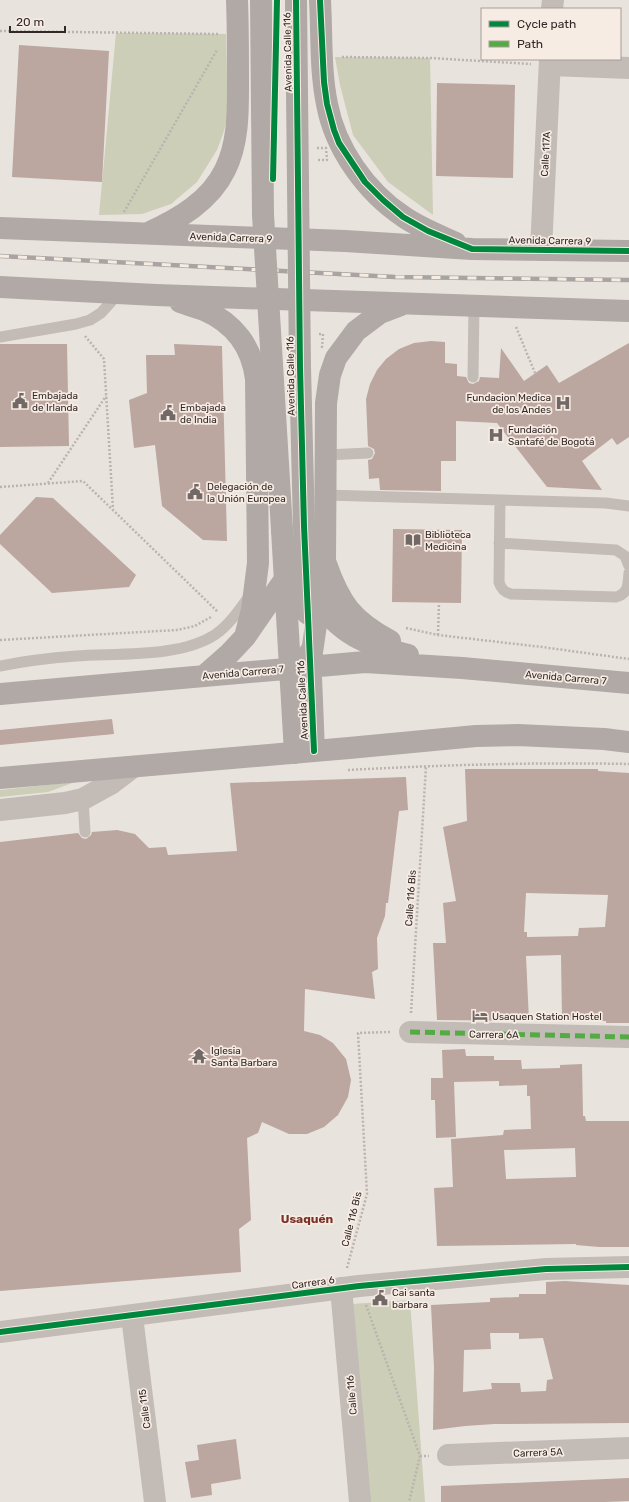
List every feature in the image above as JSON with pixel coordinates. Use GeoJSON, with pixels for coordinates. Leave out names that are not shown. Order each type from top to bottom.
{"type":"FeatureCollection","features":[{"type":"Feature","properties":{"kind":"main road"},"geometry":{"type":"LineString","coordinates":[[147,234],[166,225],[195,206],[210,192],[225,170],[235,134],[238,116],[232,34],[237,0]]}},
{"type":"Feature","properties":{"kind":"main road","name":"Avenida Calle 116"},"geometry":{"type":"LineString","coordinates":[[261,0],[263,215],[285,579],[300,667],[305,752]]}},
{"type":"Feature","properties":{"kind":"main road","name":"Avenida Calle 116"},"geometry":{"type":"LineString","coordinates":[[296,0],[300,367],[306,575],[300,667]]}},
{"type":"Feature","properties":{"kind":"main road"},"geometry":{"type":"LineString","coordinates":[[320,0],[322,57],[327,104],[339,143],[365,182],[403,217],[428,231],[472,249]]}},
{"type":"Feature","properties":{"kind":"main road","name":"Avenida Carrera 9"},"geometry":{"type":"LineString","coordinates":[[1,226],[112,233],[346,241],[472,249],[629,251]]}},
{"type":"Feature","properties":{"kind":"main road"},"geometry":{"type":"LineString","coordinates":[[0,287],[156,295],[629,311]]}},
{"type":"Feature","properties":{"kind":"main road"},"geometry":{"type":"LineString","coordinates":[[156,295],[204,310],[218,318],[232,329],[245,343],[252,360],[256,379],[258,563],[252,610],[245,637]]}},
{"type":"Feature","properties":{"kind":"main road"},"geometry":{"type":"LineString","coordinates":[[300,667],[320,602],[325,563],[327,387],[336,358],[356,331],[380,313],[404,303]]}},
{"type":"Feature","properties":{"kind":"main road"},"geometry":{"type":"LineString","coordinates":[[325,563],[340,598],[360,622],[376,634],[394,644],[462,668]]}},
{"type":"Feature","properties":{"kind":"main road"},"geometry":{"type":"LineString","coordinates":[[306,575],[320,602],[336,624],[348,634],[382,649],[462,668]]}},
{"type":"Feature","properties":{"kind":"main road"},"geometry":{"type":"LineString","coordinates":[[204,676],[229,654],[245,637],[285,579]]}},
{"type":"Feature","properties":{"kind":"main road","name":"Avenida Carrera 7"},"geometry":{"type":"LineString","coordinates":[[0,694],[365,662],[462,668],[629,683]]}},
{"type":"Feature","properties":{"kind":"main road"},"geometry":{"type":"LineString","coordinates":[[0,778],[476,736],[518,734],[629,742]]}},
{"type":"Feature","properties":{"kind":"street"},"geometry":{"type":"LineString","coordinates":[[550,62],[629,68]]}},
{"type":"Feature","properties":{"kind":"street","name":"Calle 117A"},"geometry":{"type":"LineString","coordinates":[[541,250],[550,62]]}},
{"type":"Feature","properties":{"kind":"street"},"geometry":{"type":"LineString","coordinates":[[0,810],[65,803],[83,799],[112,783],[133,767]]}},
{"type":"Feature","properties":{"kind":"street","name":"Carrera 6A"},"geometry":{"type":"LineString","coordinates":[[410,1032],[629,1037]]}},
{"type":"Feature","properties":{"kind":"street","name":"Carrera 6"},"geometry":{"type":"LineString","coordinates":[[0,1332],[350,1287],[546,1269],[629,1267]]}},
{"type":"Feature","properties":{"kind":"street","name":"Calle 116"},"geometry":{"type":"LineString","coordinates":[[350,1287],[360,1502]]}},
{"type":"Feature","properties":{"kind":"street","name":"Calle 115"},"geometry":{"type":"LineString","coordinates":[[132,1316],[155,1502]]}},
{"type":"Feature","properties":{"kind":"street","name":"Carrera 5A"},"geometry":{"type":"LineString","coordinates":[[448,1455],[629,1448]]}},
{"type":"Feature","properties":{"kind":"lane"},"geometry":{"type":"LineString","coordinates":[[0,337],[68,326],[90,320],[101,313],[119,293]]}},
{"type":"Feature","properties":{"kind":"lane"},"geometry":{"type":"LineString","coordinates":[[473,377],[474,306]]}},
{"type":"Feature","properties":{"kind":"lane"},"geometry":{"type":"LineString","coordinates":[[326,455],[368,453]]}},
{"type":"Feature","properties":{"kind":"lane"},"geometry":{"type":"LineString","coordinates":[[326,496],[606,503],[629,506]]}},
{"type":"Feature","properties":{"kind":"lane"},"geometry":{"type":"LineString","coordinates":[[500,500],[499,582],[505,593],[616,597],[625,593],[627,589],[629,572]]}},
{"type":"Feature","properties":{"kind":"lane"},"geometry":{"type":"LineString","coordinates":[[499,543],[616,550],[625,556],[629,566]]}},
{"type":"Feature","properties":{"kind":"lane"},"geometry":{"type":"LineString","coordinates":[[0,666],[25,661],[75,656],[177,649],[200,642],[216,634],[229,622],[256,586]]}},
{"type":"Feature","properties":{"kind":"lane"},"geometry":{"type":"LineString","coordinates":[[83,799],[85,832]]}},
{"type":"Feature","properties":{"kind":"path"},"geometry":{"type":"LineString","coordinates":[[0,32],[232,34]]}},
{"type":"Feature","properties":{"kind":"path"},"geometry":{"type":"LineString","coordinates":[[112,233],[232,34]]}},
{"type":"Feature","properties":{"kind":"path"},"geometry":{"type":"LineString","coordinates":[[335,57],[481,60]]}},
{"type":"Feature","properties":{"kind":"path"},"geometry":{"type":"LineString","coordinates":[[490,60],[550,62]]}},
{"type":"Feature","properties":{"kind":"path"},"geometry":{"type":"LineString","coordinates":[[315,148],[326,148],[327,160],[316,160]]}},
{"type":"Feature","properties":{"kind":"path"},"geometry":{"type":"LineString","coordinates":[[513,320],[535,373]]}},
{"type":"Feature","properties":{"kind":"path"},"geometry":{"type":"LineString","coordinates":[[82,332],[104,359],[113,509]]}},
{"type":"Feature","properties":{"kind":"path"},"geometry":{"type":"LineString","coordinates":[[48,483],[106,395]]}},
{"type":"Feature","properties":{"kind":"path"},"geometry":{"type":"LineString","coordinates":[[0,487],[83,481],[218,612],[209,619],[195,626],[177,630],[0,640]]}},
{"type":"Feature","properties":{"kind":"path"},"geometry":{"type":"LineString","coordinates":[[438,635],[439,602]]}},
{"type":"Feature","properties":{"kind":"path"},"geometry":{"type":"LineString","coordinates":[[402,628],[438,635],[629,659]]}},
{"type":"Feature","properties":{"kind":"path"},"geometry":{"type":"LineString","coordinates":[[348,770],[559,762],[629,764]]}},
{"type":"Feature","properties":{"kind":"path"},"geometry":{"type":"LineString","coordinates":[[350,1287],[420,1456],[409,1502]]}},
{"type":"Feature","properties":{"kind":"green space"},"geometry":{"type":"Polygon","coordinates":[[[116,33],[226,34],[228,115],[217,150],[197,182],[171,204],[142,214],[99,215],[116,33]]]}},
{"type":"Feature","properties":{"kind":"green space"},"geometry":{"type":"Polygon","coordinates":[[[335,57],[430,58],[433,215],[388,182],[353,135],[340,85],[335,57]]]}},
{"type":"Feature","properties":{"kind":"green space"},"geometry":{"type":"Polygon","coordinates":[[[75,782],[48,792],[0,797],[0,790],[75,782]]]}},
{"type":"Feature","properties":{"kind":"green space"},"geometry":{"type":"Polygon","coordinates":[[[410,1300],[425,1502],[366,1502],[352,1304],[410,1300]]]}},
{"type":"Feature","properties":{"kind":"building"},"geometry":{"type":"Polygon","coordinates":[[[19,45],[109,51],[102,182],[12,177],[19,45]]]}},
{"type":"Feature","properties":{"kind":"building"},"geometry":{"type":"Polygon","coordinates":[[[437,83],[515,85],[513,178],[436,176],[437,83]]]}},
{"type":"Feature","properties":{"kind":"building"},"geometry":{"type":"Polygon","coordinates":[[[431,341],[445,342],[445,363],[457,364],[457,376],[466,377],[469,383],[473,384],[479,381],[480,377],[499,378],[501,348],[524,381],[547,365],[559,383],[629,343],[629,437],[617,445],[612,438],[582,461],[602,490],[547,487],[497,423],[456,421],[456,461],[441,461],[441,491],[380,490],[379,478],[369,479],[368,460],[372,459],[375,453],[374,449],[368,446],[366,399],[370,384],[377,370],[386,359],[399,349],[414,343],[431,341]]]}},
{"type":"Feature","properties":{"kind":"building"},"geometry":{"type":"Polygon","coordinates":[[[0,344],[67,344],[69,446],[0,447],[0,344]]]}},
{"type":"Feature","properties":{"kind":"building"},"geometry":{"type":"Polygon","coordinates":[[[174,344],[222,346],[227,541],[203,540],[162,506],[155,445],[134,448],[129,400],[147,393],[146,355],[175,355],[174,344]]]}},
{"type":"Feature","properties":{"kind":"building"},"geometry":{"type":"Polygon","coordinates":[[[36,497],[53,498],[136,575],[129,587],[52,593],[0,544],[0,535],[36,497]]]}},
{"type":"Feature","properties":{"kind":"building"},"geometry":{"type":"Polygon","coordinates":[[[393,529],[462,530],[461,603],[392,602],[393,529]]]}},
{"type":"Feature","properties":{"kind":"building"},"geometry":{"type":"Polygon","coordinates":[[[112,719],[114,734],[0,745],[0,730],[112,719]]]}},
{"type":"Feature","properties":{"kind":"building"},"geometry":{"type":"Polygon","coordinates":[[[465,769],[598,769],[598,771],[629,773],[629,1023],[562,1020],[561,955],[526,956],[529,1021],[437,1020],[433,943],[446,943],[443,903],[456,901],[443,827],[467,821],[465,769]],[[526,893],[524,932],[527,932],[527,937],[578,936],[579,928],[605,927],[608,895],[526,893]]]}},
{"type":"Feature","properties":{"kind":"building"},"geometry":{"type":"Polygon","coordinates":[[[406,777],[408,810],[399,811],[388,903],[386,903],[385,916],[377,938],[378,969],[372,972],[375,999],[305,989],[304,1031],[320,1035],[333,1043],[346,1059],[351,1080],[348,1097],[338,1115],[324,1127],[307,1134],[289,1134],[262,1122],[258,1133],[247,1138],[251,1220],[239,1229],[241,1272],[0,1291],[0,842],[78,833],[82,838],[86,839],[92,832],[117,830],[135,834],[149,848],[166,847],[168,855],[237,851],[230,783],[406,777]]]}},
{"type":"Feature","properties":{"kind":"building"},"geometry":{"type":"Polygon","coordinates":[[[465,1049],[466,1056],[494,1056],[494,1060],[521,1060],[522,1069],[560,1068],[560,1065],[582,1064],[583,1116],[585,1116],[586,1121],[629,1121],[629,1247],[599,1247],[576,1244],[437,1246],[434,1188],[453,1187],[451,1139],[503,1135],[504,1130],[531,1129],[530,1096],[527,1096],[527,1085],[499,1086],[499,1081],[454,1082],[456,1137],[436,1138],[435,1100],[431,1100],[431,1078],[443,1078],[442,1050],[465,1049]],[[575,1148],[504,1150],[506,1179],[576,1177],[575,1148]]]}},
{"type":"Feature","properties":{"kind":"building"},"geometry":{"type":"Polygon","coordinates":[[[565,1281],[629,1285],[629,1423],[494,1424],[433,1430],[434,1367],[431,1305],[490,1302],[490,1298],[519,1297],[519,1294],[546,1294],[546,1282],[565,1281]],[[490,1333],[491,1349],[464,1350],[463,1392],[492,1389],[491,1383],[520,1383],[521,1392],[546,1391],[547,1380],[553,1379],[543,1338],[519,1339],[519,1333],[490,1333]]]}},
{"type":"Feature","properties":{"kind":"building"},"geometry":{"type":"Polygon","coordinates":[[[236,1439],[241,1479],[211,1484],[212,1495],[191,1498],[185,1462],[199,1460],[197,1445],[236,1439]]]}},
{"type":"Feature","properties":{"kind":"building"},"geometry":{"type":"Polygon","coordinates":[[[629,1478],[629,1501],[441,1502],[441,1486],[629,1478]]]}},
{"type":"Feature","properties":{"kind":"railway"},"geometry":{"type":"LineString","coordinates":[[0,256],[395,277],[629,280]]}},
{"type":"Feature","properties":{"kind":"marked path"},"geometry":{"type":"LineString","coordinates":[[410,1032],[629,1037]]}},
{"type":"Feature","properties":{"kind":"cycle path"},"geometry":{"type":"LineString","coordinates":[[273,179],[277,0]]}},
{"type":"Feature","properties":{"kind":"cycle path"},"geometry":{"type":"LineString","coordinates":[[296,0],[300,367],[304,526],[314,751]]}},
{"type":"Feature","properties":{"kind":"cycle path"},"geometry":{"type":"LineString","coordinates":[[320,0],[324,82],[327,104],[334,130],[339,143],[365,182],[403,217],[428,231],[472,249],[629,251]]}},
{"type":"Feature","properties":{"kind":"cycle path"},"geometry":{"type":"LineString","coordinates":[[0,1332],[359,1286],[546,1269],[629,1267]]}},
{"type":"Feature","properties":{"kind":"place","name":"Embajada de Irlanda"},"geometry":{"type":"Point","coordinates":[20,401]}},
{"type":"Feature","properties":{"kind":"place","name":"Fundacion Medica de los Andes"},"geometry":{"type":"Point","coordinates":[563,403]}},
{"type":"Feature","properties":{"kind":"place","name":"Embajada de India"},"geometry":{"type":"Point","coordinates":[168,413]}},
{"type":"Feature","properties":{"kind":"place","name":"Fundación Santafé de Bogotá"},"geometry":{"type":"Point","coordinates":[496,435]}},
{"type":"Feature","properties":{"kind":"place","name":"Delegación de la Unión Europea"},"geometry":{"type":"Point","coordinates":[195,492]}},
{"type":"Feature","properties":{"kind":"place","name":"Biblioteca Medicina"},"geometry":{"type":"Point","coordinates":[413,540]}},
{"type":"Feature","properties":{"kind":"place","name":"Usaquen Station Hostel"},"geometry":{"type":"Point","coordinates":[480,1016]}},
{"type":"Feature","properties":{"kind":"place","name":"Iglesia Santa Barbara"},"geometry":{"type":"Point","coordinates":[199,1056]}},
{"type":"Feature","properties":{"kind":"place","name":"Cai santa barbara"},"geometry":{"type":"Point","coordinates":[380,1298]}},
{"type":"Feature","properties":{"kind":"district","name":"Usaquén"},"geometry":{"type":"Point","coordinates":[307,1219]}}]}
